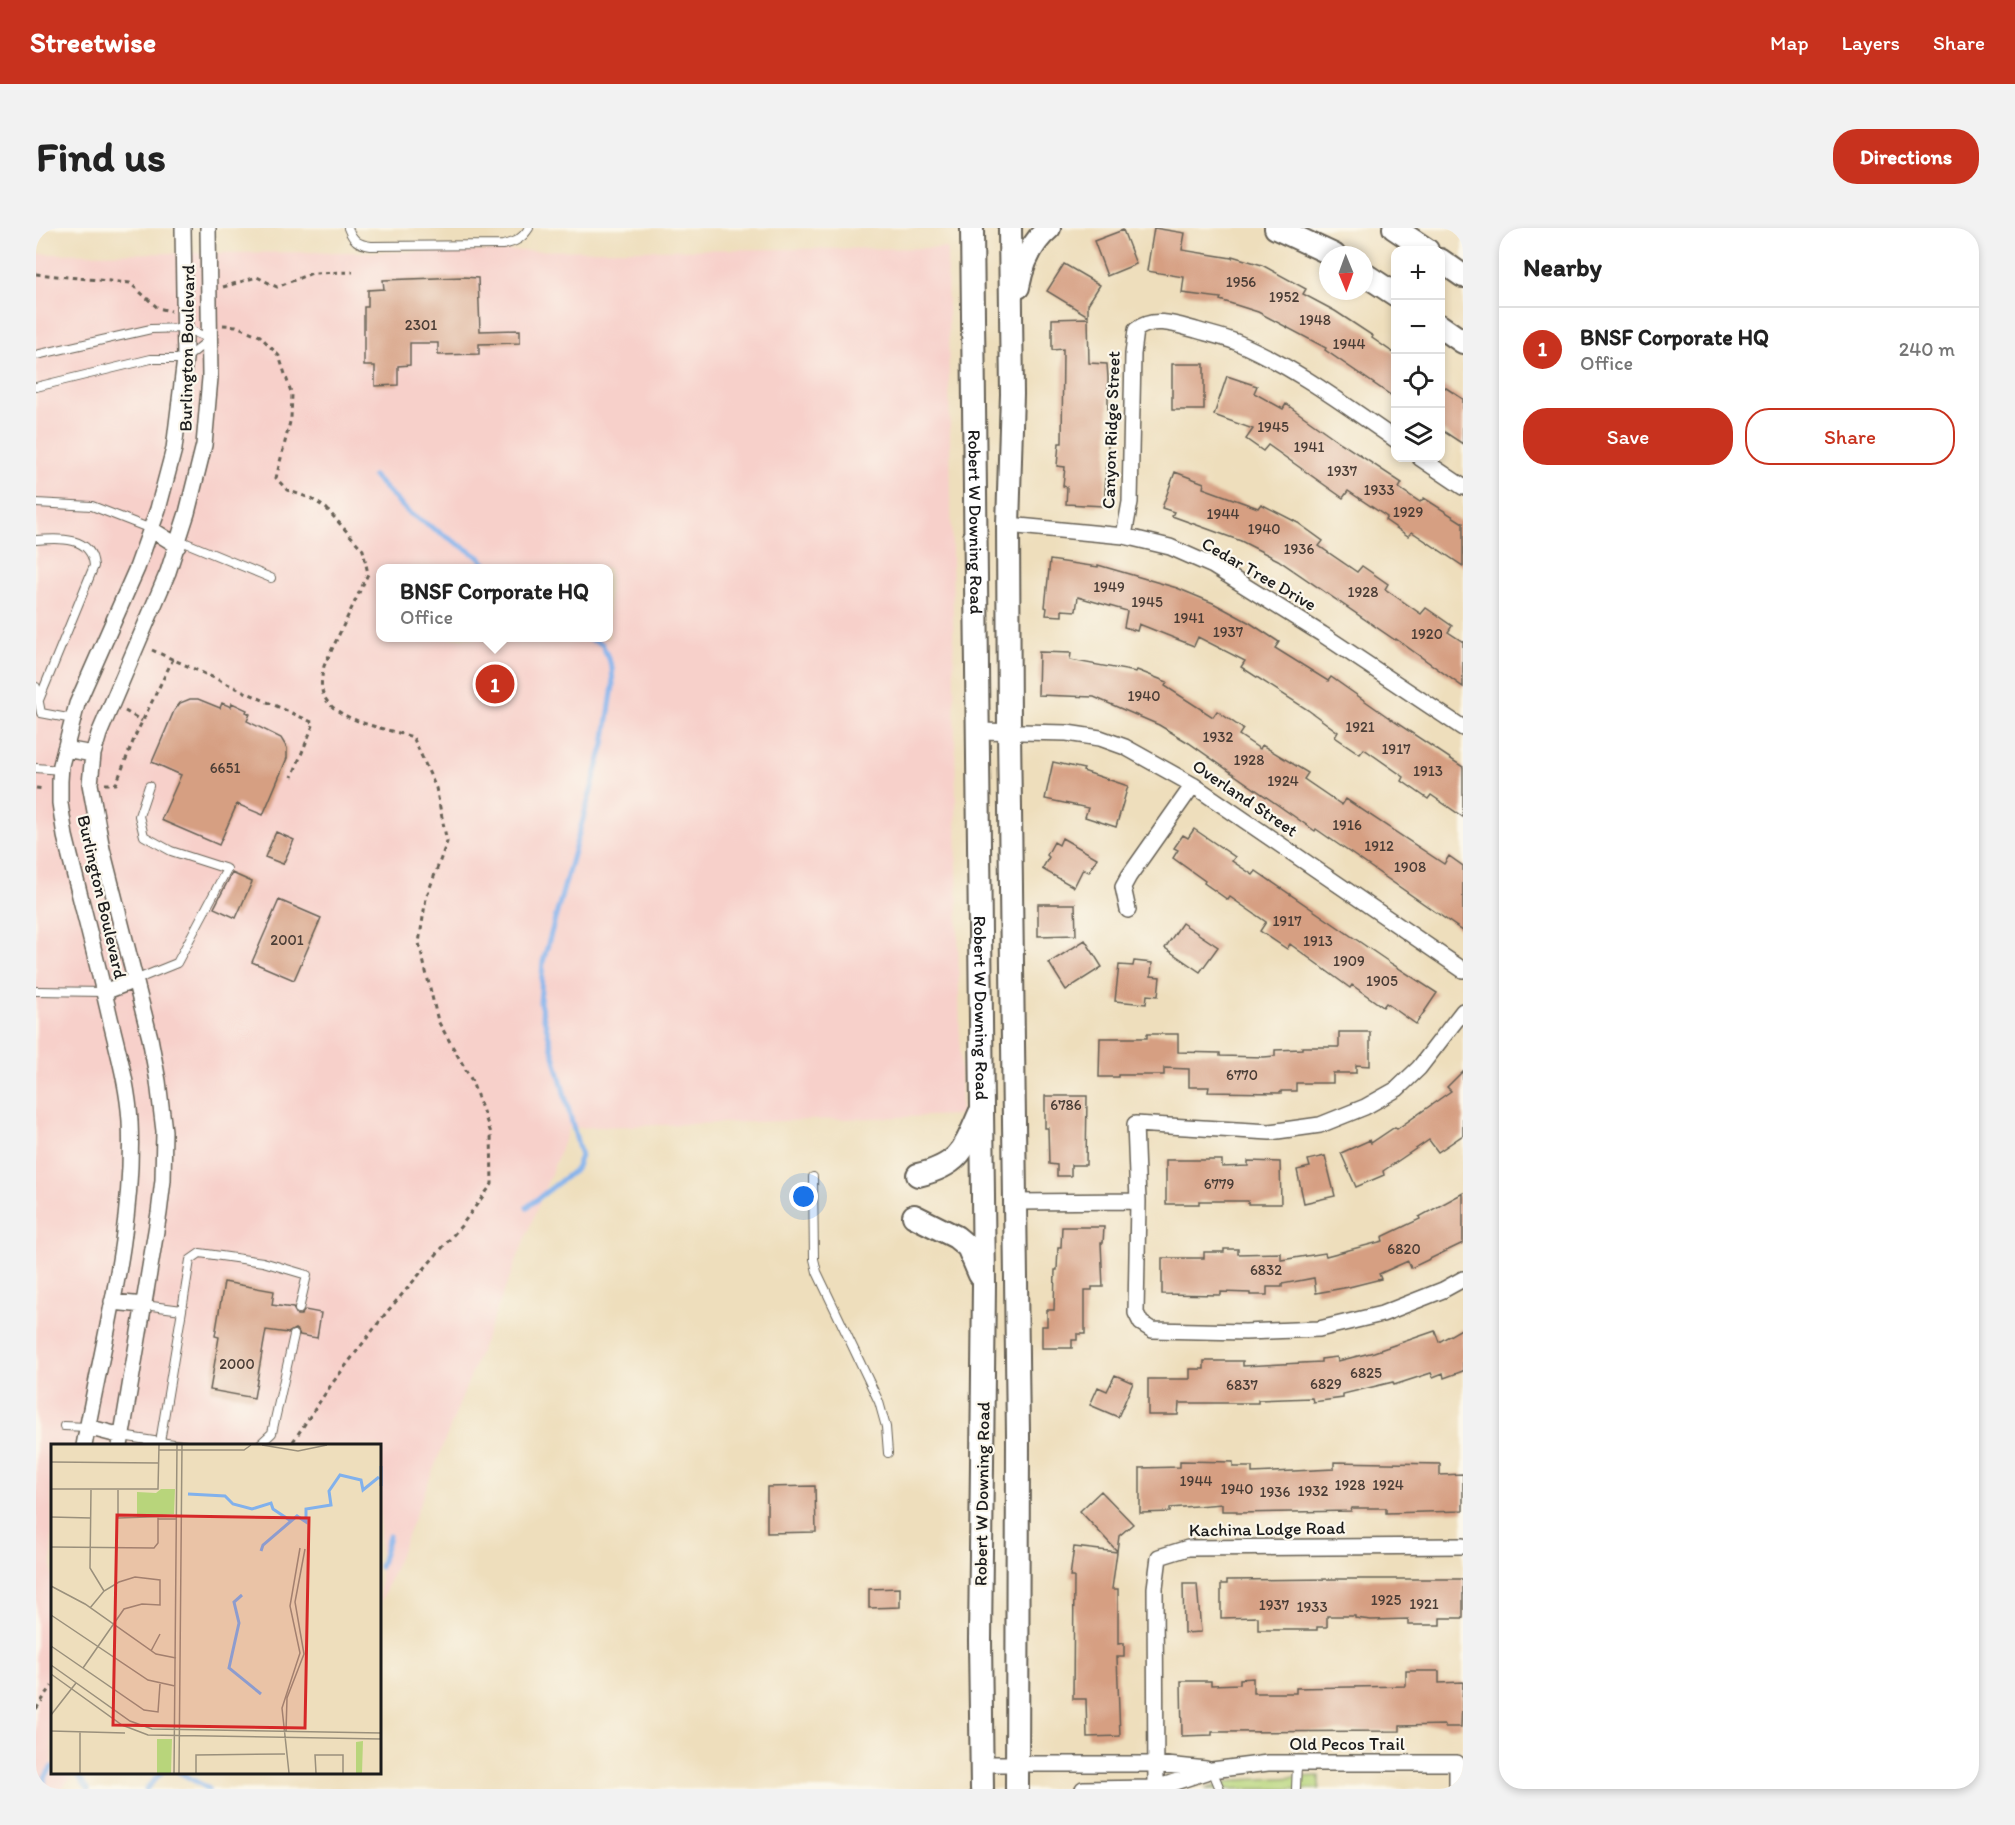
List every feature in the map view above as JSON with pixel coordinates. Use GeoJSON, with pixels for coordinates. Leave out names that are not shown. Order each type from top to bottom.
{"type":"FeatureCollection","features":[{"type":"Feature","properties":{"kind":"main road","name":"Robert W Downing Road"},"geometry":{"type":"LineString","coordinates":[[972,228],[984,1285],[980,1641],[982,1789]]}},
{"type":"Feature","properties":{"kind":"main road","name":"Robert W Downing Road"},"geometry":{"type":"LineString","coordinates":[[1010,228],[1012,394],[1008,525],[1018,1435],[1017,1789]]}},
{"type":"Feature","properties":{"kind":"main road"},"geometry":{"type":"LineString","coordinates":[[1012,394],[1020,380],[1018,287],[1021,273],[1026,258],[1049,228]]}},
{"type":"Feature","properties":{"kind":"main road"},"geometry":{"type":"LineString","coordinates":[[1276,228],[1319,248]]}},
{"type":"Feature","properties":{"kind":"main road"},"geometry":{"type":"LineString","coordinates":[[1394,228],[1421,246]]}},
{"type":"Feature","properties":{"kind":"main road"},"geometry":{"type":"LineString","coordinates":[[1445,263],[1463,276]]}},
{"type":"Feature","properties":{"kind":"main road"},"geometry":{"type":"LineString","coordinates":[[1373,280],[1391,292]]}},
{"type":"Feature","properties":{"kind":"main road"},"geometry":{"type":"LineString","coordinates":[[1445,329],[1463,342]]}},
{"type":"Feature","properties":{"kind":"main road"},"geometry":{"type":"LineString","coordinates":[[918,1175],[940,1170],[953,1160],[965,1146],[982,1106]]}},
{"type":"Feature","properties":{"kind":"main road"},"geometry":{"type":"LineString","coordinates":[[914,1216],[956,1237],[968,1247],[984,1285]]}},
{"type":"Feature","properties":{"kind":"street","name":"Burlington Boulevard"},"geometry":{"type":"LineString","coordinates":[[84,1444],[112,1302],[126,1213],[130,1166],[130,1120],[122,1068],[64,836],[60,788],[61,770],[77,704],[137,568],[158,509],[174,449],[185,359],[183,228]]}},
{"type":"Feature","properties":{"kind":"street","name":"Burlington Boulevard"},"geometry":{"type":"LineString","coordinates":[[121,1441],[162,1191],[164,1131],[150,1038],[102,849],[90,784],[93,754],[99,734],[138,647],[178,543],[204,445],[210,378],[208,228]]}},
{"type":"Feature","properties":{"kind":"street","name":"Canyon Ridge Street"},"geometry":{"type":"LineString","coordinates":[[1124,536],[1130,502],[1133,354],[1136,330],[1143,324],[1154,322],[1174,324],[1235,342],[1286,367],[1391,437]]}},
{"type":"Feature","properties":{"kind":"street"},"geometry":{"type":"LineString","coordinates":[[1426,462],[1463,487]]}},
{"type":"Feature","properties":{"kind":"street","name":"Cedar Tree Drive"},"geometry":{"type":"LineString","coordinates":[[1008,525],[1124,536],[1170,547],[1213,567],[1322,634],[1463,728]]}},
{"type":"Feature","properties":{"kind":"street"},"geometry":{"type":"LineString","coordinates":[[151,529],[178,543]]}},
{"type":"Feature","properties":{"kind":"street","name":"Overland Street"},"geometry":{"type":"LineString","coordinates":[[978,731],[1067,733],[1100,738],[1135,752],[1193,786],[1463,969]]}},
{"type":"Feature","properties":{"kind":"street"},"geometry":{"type":"LineString","coordinates":[[65,749],[93,754]]}},
{"type":"Feature","properties":{"kind":"street"},"geometry":{"type":"LineString","coordinates":[[1128,910],[1123,887],[1193,786]]}},
{"type":"Feature","properties":{"kind":"street"},"geometry":{"type":"LineString","coordinates":[[104,992],[135,980]]}},
{"type":"Feature","properties":{"kind":"street"},"geometry":{"type":"LineString","coordinates":[[1463,1011],[1419,1068],[1397,1089],[1365,1107],[1320,1125],[1270,1132],[1135,1124],[1137,1313],[1141,1323],[1152,1330],[1245,1332],[1320,1329],[1382,1314],[1463,1280]]}},
{"type":"Feature","properties":{"kind":"street"},"geometry":{"type":"LineString","coordinates":[[1014,1202],[1137,1201]]}},
{"type":"Feature","properties":{"kind":"street"},"geometry":{"type":"LineString","coordinates":[[112,1302],[144,1305]]}},
{"type":"Feature","properties":{"kind":"street"},"geometry":{"type":"LineString","coordinates":[[87,1427],[121,1441]]}},
{"type":"Feature","properties":{"kind":"street","name":"Kachina Lodge Road"},"geometry":{"type":"LineString","coordinates":[[1156,1788],[1155,1588],[1159,1557],[1188,1548],[1463,1546]]}},
{"type":"Feature","properties":{"kind":"street","name":"Old Pecos Trail"},"geometry":{"type":"LineString","coordinates":[[1083,1789],[1156,1788],[1212,1770],[1268,1763],[1456,1763],[1457,1789]]}},
{"type":"Feature","properties":{"kind":"street","name":"Old Pecos Trail"},"geometry":{"type":"LineString","coordinates":[[982,1764],[1157,1764],[1212,1770]]}},
{"type":"Feature","properties":{"kind":"lane"},"geometry":{"type":"LineString","coordinates":[[348,228],[353,240],[371,246],[503,245],[516,242],[525,235],[529,228]]}},
{"type":"Feature","properties":{"kind":"lane"},"geometry":{"type":"LineString","coordinates":[[36,355],[184,322],[210,339],[185,359],[152,359],[36,387]]}},
{"type":"Feature","properties":{"kind":"lane"},"geometry":{"type":"LineString","coordinates":[[36,503],[93,506],[151,529]]}},
{"type":"Feature","properties":{"kind":"lane"},"geometry":{"type":"LineString","coordinates":[[36,540],[58,538],[77,542],[93,555],[94,566],[39,700]]}},
{"type":"Feature","properties":{"kind":"lane"},"geometry":{"type":"LineString","coordinates":[[178,543],[271,578]]}},
{"type":"Feature","properties":{"kind":"lane"},"geometry":{"type":"LineString","coordinates":[[36,687],[39,713],[73,719]]}},
{"type":"Feature","properties":{"kind":"lane"},"geometry":{"type":"LineString","coordinates":[[36,768],[61,770]]}},
{"type":"Feature","properties":{"kind":"lane"},"geometry":{"type":"LineString","coordinates":[[135,980],[177,963],[227,869],[171,851],[144,836],[139,816],[149,786]]}},
{"type":"Feature","properties":{"kind":"lane"},"geometry":{"type":"LineString","coordinates":[[36,991],[104,992]]}},
{"type":"Feature","properties":{"kind":"lane"},"geometry":{"type":"LineString","coordinates":[[813,1177],[814,1259],[817,1272],[879,1402],[886,1427],[888,1453]]}},
{"type":"Feature","properties":{"kind":"lane"},"geometry":{"type":"LineString","coordinates":[[160,1442],[190,1260],[200,1253],[263,1262],[306,1275],[299,1309]]}},
{"type":"Feature","properties":{"kind":"lane"},"geometry":{"type":"LineString","coordinates":[[144,1305],[182,1310]]}},
{"type":"Feature","properties":{"kind":"lane"},"geometry":{"type":"LineString","coordinates":[[260,1444],[272,1433],[294,1335]]}},
{"type":"Feature","properties":{"kind":"lane"},"geometry":{"type":"LineString","coordinates":[[64,1426],[87,1427]]}},
{"type":"Feature","properties":{"kind":"lane"},"geometry":{"type":"LineString","coordinates":[[121,1441],[174,1444]]}},
{"type":"Feature","properties":{"kind":"lane"},"geometry":{"type":"LineString","coordinates":[[1296,1789],[1297,1763]]}},
{"type":"Feature","properties":{"kind":"lane"},"geometry":{"type":"LineString","coordinates":[[1212,1770],[1220,1789]]}},
{"type":"Feature","properties":{"kind":"path"},"geometry":{"type":"LineString","coordinates":[[209,288],[237,285],[257,278],[277,287],[312,273],[353,272]]}},
{"type":"Feature","properties":{"kind":"path"},"geometry":{"type":"LineString","coordinates":[[36,274],[130,283],[158,308],[184,322]]}},
{"type":"Feature","properties":{"kind":"path"},"geometry":{"type":"LineString","coordinates":[[210,323],[236,326],[260,336],[279,357],[292,395],[291,418],[276,478],[287,490],[310,498],[326,508],[363,550],[368,574],[324,666],[321,680],[324,698],[344,716],[413,737],[436,788],[447,842],[426,898],[419,943],[438,1021],[471,1079],[491,1132],[492,1184],[461,1226],[386,1313],[331,1385],[290,1444]]}},
{"type":"Feature","properties":{"kind":"path"},"geometry":{"type":"LineString","coordinates":[[138,647],[147,647],[314,723],[292,777]]}},
{"type":"Feature","properties":{"kind":"path"},"geometry":{"type":"LineString","coordinates":[[90,784],[116,784],[136,734],[173,659]]}},
{"type":"Feature","properties":{"kind":"path"},"geometry":{"type":"LineString","coordinates":[[36,788],[39,790],[60,788]]}},
{"type":"Feature","properties":{"kind":"path"},"geometry":{"type":"LineString","coordinates":[[36,1709],[51,1687]]}},
{"type":"Feature","properties":{"kind":"shaded area"},"geometry":{"type":"Polygon","coordinates":[[[947,248],[961,1115],[569,1128],[381,1601],[381,1444],[51,1444],[51,1774],[73,1774],[62,1789],[36,1789],[36,254],[947,248]]]}},
{"type":"Feature","properties":{"kind":"green space"},"geometry":{"type":"Polygon","coordinates":[[[1319,1776],[1319,1789],[1205,1789],[1238,1780],[1319,1776]]]}},
{"type":"Feature","properties":{"kind":"building"},"geometry":{"type":"Polygon","coordinates":[[[1154,228],[1185,233],[1182,250],[1232,258],[1232,256],[1262,265],[1306,289],[1303,294],[1335,311],[1373,336],[1372,338],[1391,351],[1391,395],[1325,350],[1326,348],[1258,312],[1220,300],[1221,298],[1182,293],[1184,277],[1147,271],[1154,228]]]}},
{"type":"Feature","properties":{"kind":"building"},"geometry":{"type":"Polygon","coordinates":[[[1123,230],[1136,264],[1107,276],[1094,241],[1123,230]]]}},
{"type":"Feature","properties":{"kind":"building"},"geometry":{"type":"Polygon","coordinates":[[[1064,264],[1100,285],[1088,304],[1088,316],[1047,291],[1064,264]]]}},
{"type":"Feature","properties":{"kind":"building"},"geometry":{"type":"Polygon","coordinates":[[[478,278],[480,331],[520,330],[520,343],[479,344],[479,354],[438,355],[438,343],[410,343],[410,365],[398,366],[398,385],[375,386],[375,366],[364,366],[364,307],[368,307],[368,290],[384,289],[383,280],[478,278]]]}},
{"type":"Feature","properties":{"kind":"building"},"geometry":{"type":"Polygon","coordinates":[[[1088,318],[1089,363],[1107,364],[1108,447],[1104,506],[1066,504],[1067,487],[1063,486],[1065,467],[1057,466],[1059,443],[1062,443],[1063,349],[1052,350],[1052,319],[1088,318]]]}},
{"type":"Feature","properties":{"kind":"building"},"geometry":{"type":"Polygon","coordinates":[[[1172,364],[1204,364],[1204,410],[1172,410],[1172,364]]]}},
{"type":"Feature","properties":{"kind":"building"},"geometry":{"type":"Polygon","coordinates":[[[1227,376],[1257,386],[1254,393],[1283,409],[1286,404],[1402,483],[1399,488],[1420,502],[1424,498],[1463,523],[1463,566],[1412,532],[1408,536],[1385,520],[1387,517],[1348,491],[1343,498],[1268,445],[1263,451],[1246,439],[1253,429],[1214,415],[1227,376]]]}},
{"type":"Feature","properties":{"kind":"building"},"geometry":{"type":"Polygon","coordinates":[[[1445,387],[1463,399],[1463,444],[1445,432],[1445,387]]]}},
{"type":"Feature","properties":{"kind":"building"},"geometry":{"type":"Polygon","coordinates":[[[1175,472],[1204,483],[1203,488],[1258,508],[1261,504],[1298,523],[1323,541],[1319,546],[1357,572],[1362,566],[1388,584],[1385,589],[1421,614],[1426,608],[1452,626],[1448,632],[1463,642],[1463,687],[1278,560],[1241,541],[1172,516],[1174,512],[1162,508],[1175,472]]]}},
{"type":"Feature","properties":{"kind":"building"},"geometry":{"type":"Polygon","coordinates":[[[1050,560],[1098,567],[1098,565],[1177,588],[1213,603],[1250,623],[1279,642],[1275,648],[1328,681],[1331,677],[1463,767],[1463,817],[1431,795],[1428,799],[1402,781],[1404,777],[1364,749],[1360,754],[1335,737],[1338,732],[1241,667],[1245,661],[1198,637],[1194,646],[1139,624],[1137,631],[1124,627],[1127,611],[1078,597],[1076,611],[1062,610],[1062,616],[1046,615],[1050,560]]]}},
{"type":"Feature","properties":{"kind":"building"},"geometry":{"type":"Polygon","coordinates":[[[1039,652],[1071,653],[1070,660],[1136,672],[1137,670],[1167,682],[1165,686],[1213,717],[1217,711],[1243,729],[1239,735],[1260,749],[1262,745],[1308,773],[1304,779],[1342,805],[1346,799],[1444,864],[1449,856],[1463,866],[1463,931],[1316,829],[1315,831],[1189,743],[1159,725],[1094,697],[1038,695],[1039,652]]]}},
{"type":"Feature","properties":{"kind":"building"},"geometry":{"type":"Polygon","coordinates":[[[198,699],[220,708],[222,703],[231,707],[232,703],[247,710],[246,712],[250,714],[247,721],[281,738],[287,748],[287,758],[263,815],[237,804],[219,845],[161,820],[181,775],[152,762],[174,711],[180,703],[198,699]]]}},
{"type":"Feature","properties":{"kind":"building"},"geometry":{"type":"Polygon","coordinates":[[[1053,762],[1084,769],[1083,771],[1128,786],[1116,827],[1085,817],[1088,808],[1045,799],[1053,762]]]}},
{"type":"Feature","properties":{"kind":"building"},"geometry":{"type":"Polygon","coordinates":[[[1194,829],[1235,857],[1232,861],[1253,875],[1256,871],[1437,993],[1416,1024],[1386,1003],[1383,1007],[1352,985],[1350,988],[1290,944],[1287,949],[1260,931],[1266,922],[1230,897],[1228,900],[1173,858],[1178,850],[1174,848],[1183,835],[1188,838],[1194,829]]]}},
{"type":"Feature","properties":{"kind":"building"},"geometry":{"type":"Polygon","coordinates":[[[276,832],[294,840],[283,864],[265,857],[276,832]]]}},
{"type":"Feature","properties":{"kind":"building"},"geometry":{"type":"Polygon","coordinates":[[[1062,838],[1097,858],[1089,872],[1083,869],[1074,887],[1042,869],[1054,842],[1059,845],[1062,838]]]}},
{"type":"Feature","properties":{"kind":"building"},"geometry":{"type":"Polygon","coordinates":[[[232,873],[252,882],[236,918],[214,908],[232,873]]]}},
{"type":"Feature","properties":{"kind":"building"},"geometry":{"type":"Polygon","coordinates":[[[279,900],[321,918],[294,980],[252,962],[279,900]]]}},
{"type":"Feature","properties":{"kind":"building"},"geometry":{"type":"Polygon","coordinates":[[[1038,904],[1075,904],[1076,935],[1038,936],[1038,904]]]}},
{"type":"Feature","properties":{"kind":"building"},"geometry":{"type":"Polygon","coordinates":[[[1182,923],[1218,947],[1200,972],[1165,948],[1182,923]]]}},
{"type":"Feature","properties":{"kind":"building"},"geometry":{"type":"Polygon","coordinates":[[[1085,940],[1102,967],[1066,990],[1049,963],[1085,940]]]}},
{"type":"Feature","properties":{"kind":"building"},"geometry":{"type":"Polygon","coordinates":[[[1134,961],[1152,963],[1151,976],[1160,977],[1158,996],[1147,995],[1146,1004],[1115,1001],[1119,965],[1133,966],[1134,961]]]}},
{"type":"Feature","properties":{"kind":"building"},"geometry":{"type":"Polygon","coordinates":[[[1339,1032],[1370,1032],[1370,1066],[1356,1065],[1356,1073],[1333,1073],[1333,1083],[1296,1083],[1296,1091],[1281,1091],[1281,1093],[1208,1092],[1209,1087],[1189,1087],[1189,1069],[1164,1068],[1164,1075],[1099,1077],[1100,1038],[1147,1038],[1147,1034],[1178,1034],[1178,1052],[1264,1057],[1275,1056],[1275,1050],[1339,1047],[1339,1032]]]}},
{"type":"Feature","properties":{"kind":"building"},"geometry":{"type":"Polygon","coordinates":[[[1463,1071],[1463,1135],[1438,1152],[1429,1140],[1383,1171],[1384,1175],[1356,1187],[1341,1153],[1370,1140],[1371,1143],[1395,1127],[1397,1129],[1451,1091],[1447,1087],[1463,1071]]]}},
{"type":"Feature","properties":{"kind":"building"},"geometry":{"type":"Polygon","coordinates":[[[1045,1096],[1087,1096],[1086,1165],[1071,1165],[1071,1176],[1057,1176],[1057,1165],[1049,1164],[1048,1128],[1045,1128],[1045,1096]]]}},
{"type":"Feature","properties":{"kind":"building"},"geometry":{"type":"Polygon","coordinates":[[[1325,1156],[1335,1196],[1304,1203],[1297,1170],[1310,1167],[1308,1160],[1325,1156]]]}},
{"type":"Feature","properties":{"kind":"building"},"geometry":{"type":"Polygon","coordinates":[[[1166,1160],[1222,1160],[1222,1167],[1248,1166],[1248,1161],[1280,1162],[1281,1204],[1199,1201],[1199,1204],[1166,1204],[1166,1160]]]}},
{"type":"Feature","properties":{"kind":"building"},"geometry":{"type":"Polygon","coordinates":[[[1463,1193],[1463,1243],[1411,1268],[1408,1261],[1379,1274],[1381,1279],[1316,1293],[1314,1278],[1282,1284],[1282,1287],[1267,1287],[1267,1295],[1221,1292],[1221,1295],[1162,1294],[1162,1258],[1204,1258],[1204,1252],[1224,1252],[1224,1249],[1238,1249],[1238,1254],[1281,1253],[1281,1260],[1325,1253],[1326,1256],[1383,1241],[1382,1237],[1420,1219],[1419,1217],[1463,1193]]]}},
{"type":"Feature","properties":{"kind":"building"},"geometry":{"type":"Polygon","coordinates":[[[1062,1227],[1104,1227],[1103,1243],[1101,1243],[1103,1287],[1092,1287],[1092,1290],[1085,1290],[1085,1334],[1077,1334],[1077,1340],[1072,1340],[1072,1348],[1042,1348],[1042,1326],[1047,1326],[1047,1310],[1054,1310],[1055,1270],[1057,1270],[1058,1247],[1061,1247],[1062,1227]]]}},
{"type":"Feature","properties":{"kind":"building"},"geometry":{"type":"Polygon","coordinates":[[[224,1282],[274,1291],[272,1305],[293,1308],[297,1315],[301,1315],[305,1310],[321,1313],[317,1338],[300,1335],[295,1329],[288,1333],[266,1330],[254,1398],[210,1390],[219,1337],[215,1336],[224,1282]]]}},
{"type":"Feature","properties":{"kind":"building"},"geometry":{"type":"Polygon","coordinates":[[[1463,1328],[1463,1371],[1444,1378],[1443,1373],[1433,1377],[1431,1373],[1394,1385],[1393,1382],[1343,1394],[1343,1398],[1313,1402],[1312,1398],[1258,1400],[1258,1403],[1179,1403],[1178,1415],[1148,1415],[1148,1379],[1190,1379],[1190,1369],[1204,1369],[1204,1361],[1243,1361],[1243,1366],[1321,1362],[1321,1359],[1337,1357],[1338,1361],[1374,1352],[1435,1331],[1439,1342],[1463,1328]]]}},
{"type":"Feature","properties":{"kind":"building"},"geometry":{"type":"Polygon","coordinates":[[[1115,1375],[1133,1383],[1118,1417],[1090,1405],[1098,1387],[1107,1391],[1115,1375]]]}},
{"type":"Feature","properties":{"kind":"building"},"geometry":{"type":"Polygon","coordinates":[[[1180,1461],[1233,1462],[1233,1467],[1252,1467],[1252,1473],[1334,1469],[1334,1462],[1440,1464],[1440,1475],[1463,1474],[1463,1511],[1386,1513],[1386,1508],[1352,1508],[1351,1511],[1237,1513],[1237,1511],[1222,1511],[1222,1504],[1170,1508],[1170,1512],[1140,1513],[1140,1468],[1180,1467],[1180,1461]]]}},
{"type":"Feature","properties":{"kind":"building"},"geometry":{"type":"Polygon","coordinates":[[[815,1486],[816,1532],[767,1533],[767,1487],[815,1486]]]}},
{"type":"Feature","properties":{"kind":"building"},"geometry":{"type":"Polygon","coordinates":[[[1101,1491],[1133,1524],[1119,1536],[1117,1551],[1080,1511],[1101,1491]]]}},
{"type":"Feature","properties":{"kind":"building"},"geometry":{"type":"Polygon","coordinates":[[[1074,1547],[1117,1552],[1112,1589],[1118,1589],[1118,1644],[1124,1643],[1124,1657],[1117,1657],[1120,1736],[1087,1737],[1086,1699],[1073,1699],[1074,1577],[1070,1577],[1074,1547]]]}},
{"type":"Feature","properties":{"kind":"building"},"geometry":{"type":"Polygon","coordinates":[[[1463,1579],[1463,1618],[1440,1618],[1440,1625],[1408,1625],[1408,1619],[1371,1620],[1355,1618],[1355,1616],[1327,1616],[1327,1627],[1317,1627],[1317,1630],[1258,1630],[1258,1617],[1221,1618],[1221,1584],[1227,1584],[1227,1580],[1463,1579]]]}},
{"type":"Feature","properties":{"kind":"building"},"geometry":{"type":"Polygon","coordinates":[[[1183,1584],[1197,1584],[1201,1632],[1184,1633],[1183,1584]]]}},
{"type":"Feature","properties":{"kind":"building"},"geometry":{"type":"Polygon","coordinates":[[[900,1588],[900,1607],[869,1608],[869,1589],[900,1588]]]}},
{"type":"Feature","properties":{"kind":"building"},"geometry":{"type":"Polygon","coordinates":[[[1406,1671],[1439,1671],[1439,1683],[1463,1682],[1461,1727],[1400,1726],[1400,1731],[1212,1732],[1212,1735],[1182,1736],[1181,1681],[1211,1681],[1211,1685],[1240,1684],[1240,1679],[1253,1678],[1253,1693],[1296,1693],[1296,1688],[1406,1686],[1406,1671]]]}},
{"type":"Feature","properties":{"kind":"waterway"},"geometry":{"type":"LineString","coordinates":[[373,476],[409,513],[479,557],[486,564]]}},
{"type":"Feature","properties":{"kind":"waterway"},"geometry":{"type":"LineString","coordinates":[[527,1207],[576,1169],[581,1156],[540,1003],[543,962],[604,744],[613,686],[612,667],[602,644],[597,642]]}},
{"type":"Feature","properties":{"kind":"waterway"},"geometry":{"type":"LineString","coordinates":[[381,1564],[389,1536]]}},
{"type":"Feature","properties":{"kind":"waterway"},"geometry":{"type":"LineString","coordinates":[[44,1789],[45,1777],[51,1768]]}},
{"type":"Feature","properties":{"kind":"waterway"},"geometry":{"type":"LineString","coordinates":[[77,1774],[88,1789]]}},
{"type":"Feature","properties":{"kind":"waterway"},"geometry":{"type":"LineString","coordinates":[[146,1789],[160,1774]]}},
{"type":"Feature","properties":{"kind":"waterway"},"geometry":{"type":"LineString","coordinates":[[183,1774],[209,1789]]}},
{"type":"Feature","properties":{"kind":"place","name":"BNSF Corporate HQ"},"geometry":{"type":"Point","coordinates":[495,684]}}]}
